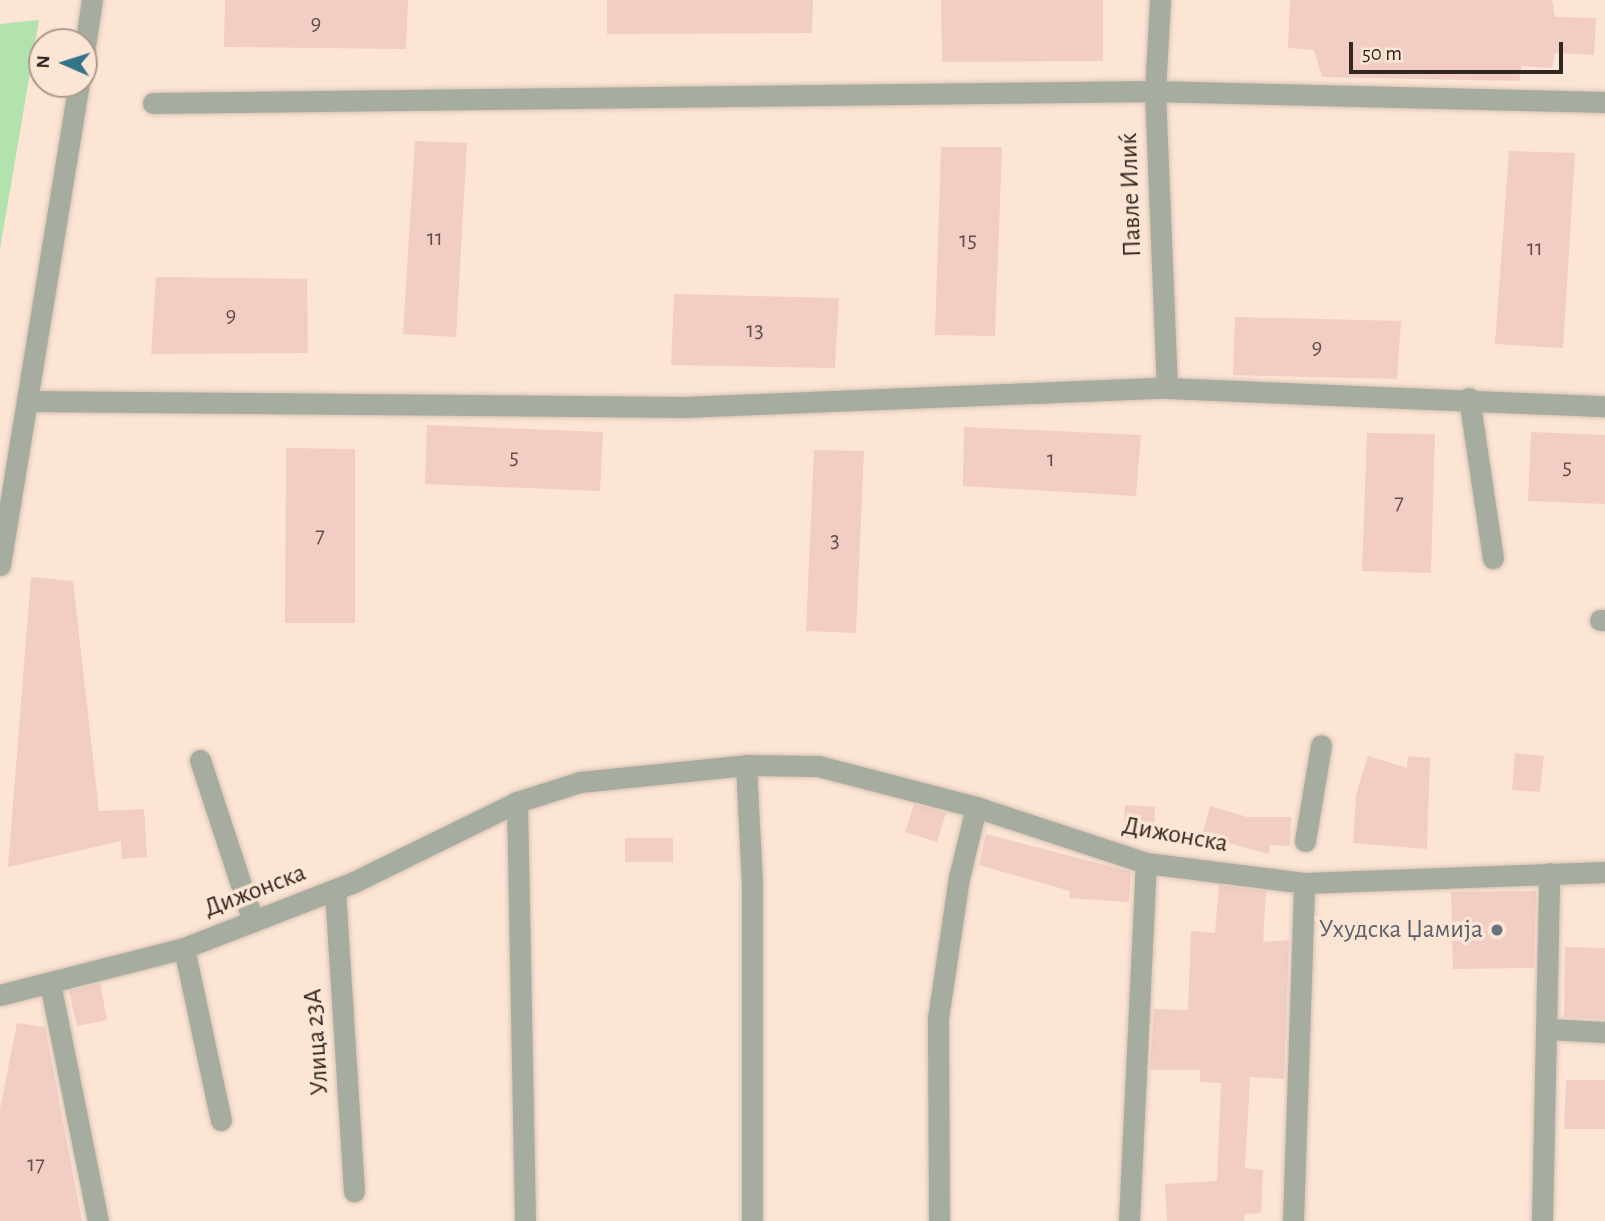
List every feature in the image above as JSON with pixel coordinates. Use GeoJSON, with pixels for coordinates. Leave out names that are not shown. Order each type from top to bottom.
{"type":"FeatureCollection","features":[{"type":"Feature","properties":{"kind":"street"},"geometry":{"type":"LineString","coordinates":[[88,28],[92,0]]}},
{"type":"Feature","properties":{"kind":"street","name":"Павле Илиќ"},"geometry":{"type":"LineString","coordinates":[[1160,0],[1156,91],[1167,388]]}},
{"type":"Feature","properties":{"kind":"street"},"geometry":{"type":"LineString","coordinates":[[153,103],[1156,91],[1605,102]]}},
{"type":"Feature","properties":{"kind":"street"},"geometry":{"type":"LineString","coordinates":[[0,565],[77,98]]}},
{"type":"Feature","properties":{"kind":"street"},"geometry":{"type":"LineString","coordinates":[[27,401],[684,407],[1167,388],[1469,398],[1605,406]]}},
{"type":"Feature","properties":{"kind":"street"},"geometry":{"type":"LineString","coordinates":[[1469,398],[1493,558]]}},
{"type":"Feature","properties":{"kind":"street"},"geometry":{"type":"LineString","coordinates":[[1305,842],[1321,745]]}},
{"type":"Feature","properties":{"kind":"street"},"geometry":{"type":"LineString","coordinates":[[200,760],[253,921]]}},
{"type":"Feature","properties":{"kind":"street"},"geometry":{"type":"LineString","coordinates":[[746,765],[752,885],[752,1221]]}},
{"type":"Feature","properties":{"kind":"street","name":"Дижонска"},"geometry":{"type":"LineString","coordinates":[[0,995],[184,948],[335,890],[517,802],[580,782],[746,765],[818,766],[976,807],[1146,863],[1304,883],[1605,872]]}},
{"type":"Feature","properties":{"kind":"street"},"geometry":{"type":"LineString","coordinates":[[517,802],[525,1221]]}},
{"type":"Feature","properties":{"kind":"street"},"geometry":{"type":"LineString","coordinates":[[939,1221],[938,1018],[959,878],[976,807]]}},
{"type":"Feature","properties":{"kind":"street"},"geometry":{"type":"LineString","coordinates":[[1129,1221],[1146,863]]}},
{"type":"Feature","properties":{"kind":"street"},"geometry":{"type":"LineString","coordinates":[[1542,1221],[1548,1029],[1549,873]]}},
{"type":"Feature","properties":{"kind":"street"},"geometry":{"type":"LineString","coordinates":[[1293,1221],[1304,883]]}},
{"type":"Feature","properties":{"kind":"street","name":"Улица 23А"},"geometry":{"type":"LineString","coordinates":[[335,890],[354,1191]]}},
{"type":"Feature","properties":{"kind":"street"},"geometry":{"type":"LineString","coordinates":[[184,948],[221,1119]]}},
{"type":"Feature","properties":{"kind":"street"},"geometry":{"type":"LineString","coordinates":[[50,983],[98,1221]]}},
{"type":"Feature","properties":{"kind":"street"},"geometry":{"type":"LineString","coordinates":[[1548,1029],[1605,1032]]}},
{"type":"Feature","properties":{"kind":"green space"},"geometry":{"type":"Polygon","coordinates":[[[39,20],[38,28],[28,28],[28,85],[0,249],[0,24],[39,20]]]}},
{"type":"Feature","properties":{"kind":"building"},"geometry":{"type":"Polygon","coordinates":[[[225,0],[408,0],[406,49],[224,47],[225,0]]]}},
{"type":"Feature","properties":{"kind":"building"},"geometry":{"type":"Polygon","coordinates":[[[607,0],[813,0],[812,33],[607,34],[607,0]]]}},
{"type":"Feature","properties":{"kind":"building"},"geometry":{"type":"Polygon","coordinates":[[[941,0],[1103,0],[1103,61],[942,62],[941,0]]]}},
{"type":"Feature","properties":{"kind":"building"},"geometry":{"type":"Polygon","coordinates":[[[1290,0],[1552,0],[1555,17],[1596,18],[1594,55],[1555,53],[1552,68],[1522,66],[1519,81],[1322,77],[1314,50],[1288,48],[1290,0]]]}},
{"type":"Feature","properties":{"kind":"building"},"geometry":{"type":"Polygon","coordinates":[[[415,141],[467,143],[456,337],[403,334],[415,141]]]}},
{"type":"Feature","properties":{"kind":"building"},"geometry":{"type":"Polygon","coordinates":[[[941,147],[1002,147],[995,336],[935,335],[941,147]]]}},
{"type":"Feature","properties":{"kind":"building"},"geometry":{"type":"Polygon","coordinates":[[[1509,151],[1575,153],[1563,348],[1495,344],[1509,151]]]}},
{"type":"Feature","properties":{"kind":"building"},"geometry":{"type":"Polygon","coordinates":[[[156,277],[307,279],[308,353],[151,354],[156,277]]]}},
{"type":"Feature","properties":{"kind":"building"},"geometry":{"type":"Polygon","coordinates":[[[674,294],[839,298],[835,368],[671,365],[674,294]]]}},
{"type":"Feature","properties":{"kind":"building"},"geometry":{"type":"Polygon","coordinates":[[[1235,317],[1401,321],[1397,379],[1233,375],[1235,317]]]}},
{"type":"Feature","properties":{"kind":"building"},"geometry":{"type":"Polygon","coordinates":[[[427,425],[603,432],[600,491],[425,484],[427,425]]]}},
{"type":"Feature","properties":{"kind":"building"},"geometry":{"type":"Polygon","coordinates":[[[964,427],[1141,435],[1136,496],[963,486],[964,427]]]}},
{"type":"Feature","properties":{"kind":"building"},"geometry":{"type":"Polygon","coordinates":[[[1531,432],[1605,435],[1605,504],[1528,501],[1531,432]]]}},
{"type":"Feature","properties":{"kind":"building"},"geometry":{"type":"Polygon","coordinates":[[[1367,433],[1435,434],[1431,573],[1362,571],[1367,433]]]}},
{"type":"Feature","properties":{"kind":"building"},"geometry":{"type":"Polygon","coordinates":[[[286,448],[355,449],[355,623],[285,623],[286,448]]]}},
{"type":"Feature","properties":{"kind":"building"},"geometry":{"type":"Polygon","coordinates":[[[814,450],[864,451],[856,633],[806,631],[814,450]]]}},
{"type":"Feature","properties":{"kind":"building"},"geometry":{"type":"Polygon","coordinates":[[[31,577],[73,581],[99,811],[144,809],[147,857],[122,859],[121,841],[8,867],[31,577]]]}},
{"type":"Feature","properties":{"kind":"building"},"geometry":{"type":"Polygon","coordinates":[[[1515,753],[1544,756],[1540,792],[1512,790],[1515,753]]]}},
{"type":"Feature","properties":{"kind":"building"},"geometry":{"type":"Polygon","coordinates":[[[1368,756],[1407,768],[1408,756],[1430,758],[1427,849],[1353,843],[1356,795],[1368,756]]]}},
{"type":"Feature","properties":{"kind":"building"},"geometry":{"type":"Polygon","coordinates":[[[914,804],[946,813],[937,842],[905,832],[914,804]]]}},
{"type":"Feature","properties":{"kind":"building"},"geometry":{"type":"Polygon","coordinates":[[[1125,805],[1155,807],[1153,841],[1123,838],[1125,805]]]}},
{"type":"Feature","properties":{"kind":"building"},"geometry":{"type":"Polygon","coordinates":[[[1210,806],[1247,817],[1291,817],[1290,846],[1270,845],[1269,854],[1202,836],[1210,806]]]}},
{"type":"Feature","properties":{"kind":"building"},"geometry":{"type":"Polygon","coordinates":[[[986,834],[1131,872],[1129,902],[1069,898],[1070,891],[979,865],[986,834]]]}},
{"type":"Feature","properties":{"kind":"building"},"geometry":{"type":"Polygon","coordinates":[[[625,838],[673,838],[673,862],[625,862],[625,838]]]}},
{"type":"Feature","properties":{"kind":"building"},"geometry":{"type":"Polygon","coordinates":[[[1219,885],[1266,891],[1263,942],[1289,940],[1284,1079],[1250,1077],[1245,1168],[1263,1170],[1261,1213],[1245,1214],[1244,1221],[1167,1221],[1165,1184],[1217,1181],[1221,1083],[1200,1082],[1200,1070],[1150,1070],[1154,1009],[1188,1010],[1191,931],[1215,933],[1219,885]]]}},
{"type":"Feature","properties":{"kind":"building","name":"Ухудска Џамија"},"geometry":{"type":"Polygon","coordinates":[[[1536,891],[1534,968],[1453,969],[1451,892],[1536,891]]]}},
{"type":"Feature","properties":{"kind":"building"},"geometry":{"type":"Polygon","coordinates":[[[1565,947],[1605,948],[1605,1019],[1564,1017],[1565,947]]]}},
{"type":"Feature","properties":{"kind":"building"},"geometry":{"type":"Polygon","coordinates":[[[100,983],[107,1020],[77,1026],[69,991],[100,983]]]}},
{"type":"Feature","properties":{"kind":"building"},"geometry":{"type":"Polygon","coordinates":[[[17,1023],[45,1027],[82,1221],[0,1221],[0,1109],[17,1023]]]}},
{"type":"Feature","properties":{"kind":"building"},"geometry":{"type":"Polygon","coordinates":[[[1566,1080],[1605,1080],[1605,1129],[1564,1129],[1566,1080]]]}},
{"type":"Feature","properties":{"kind":"place","name":"Ухудска Џамија"},"geometry":{"type":"Point","coordinates":[1497,930]}}]}
